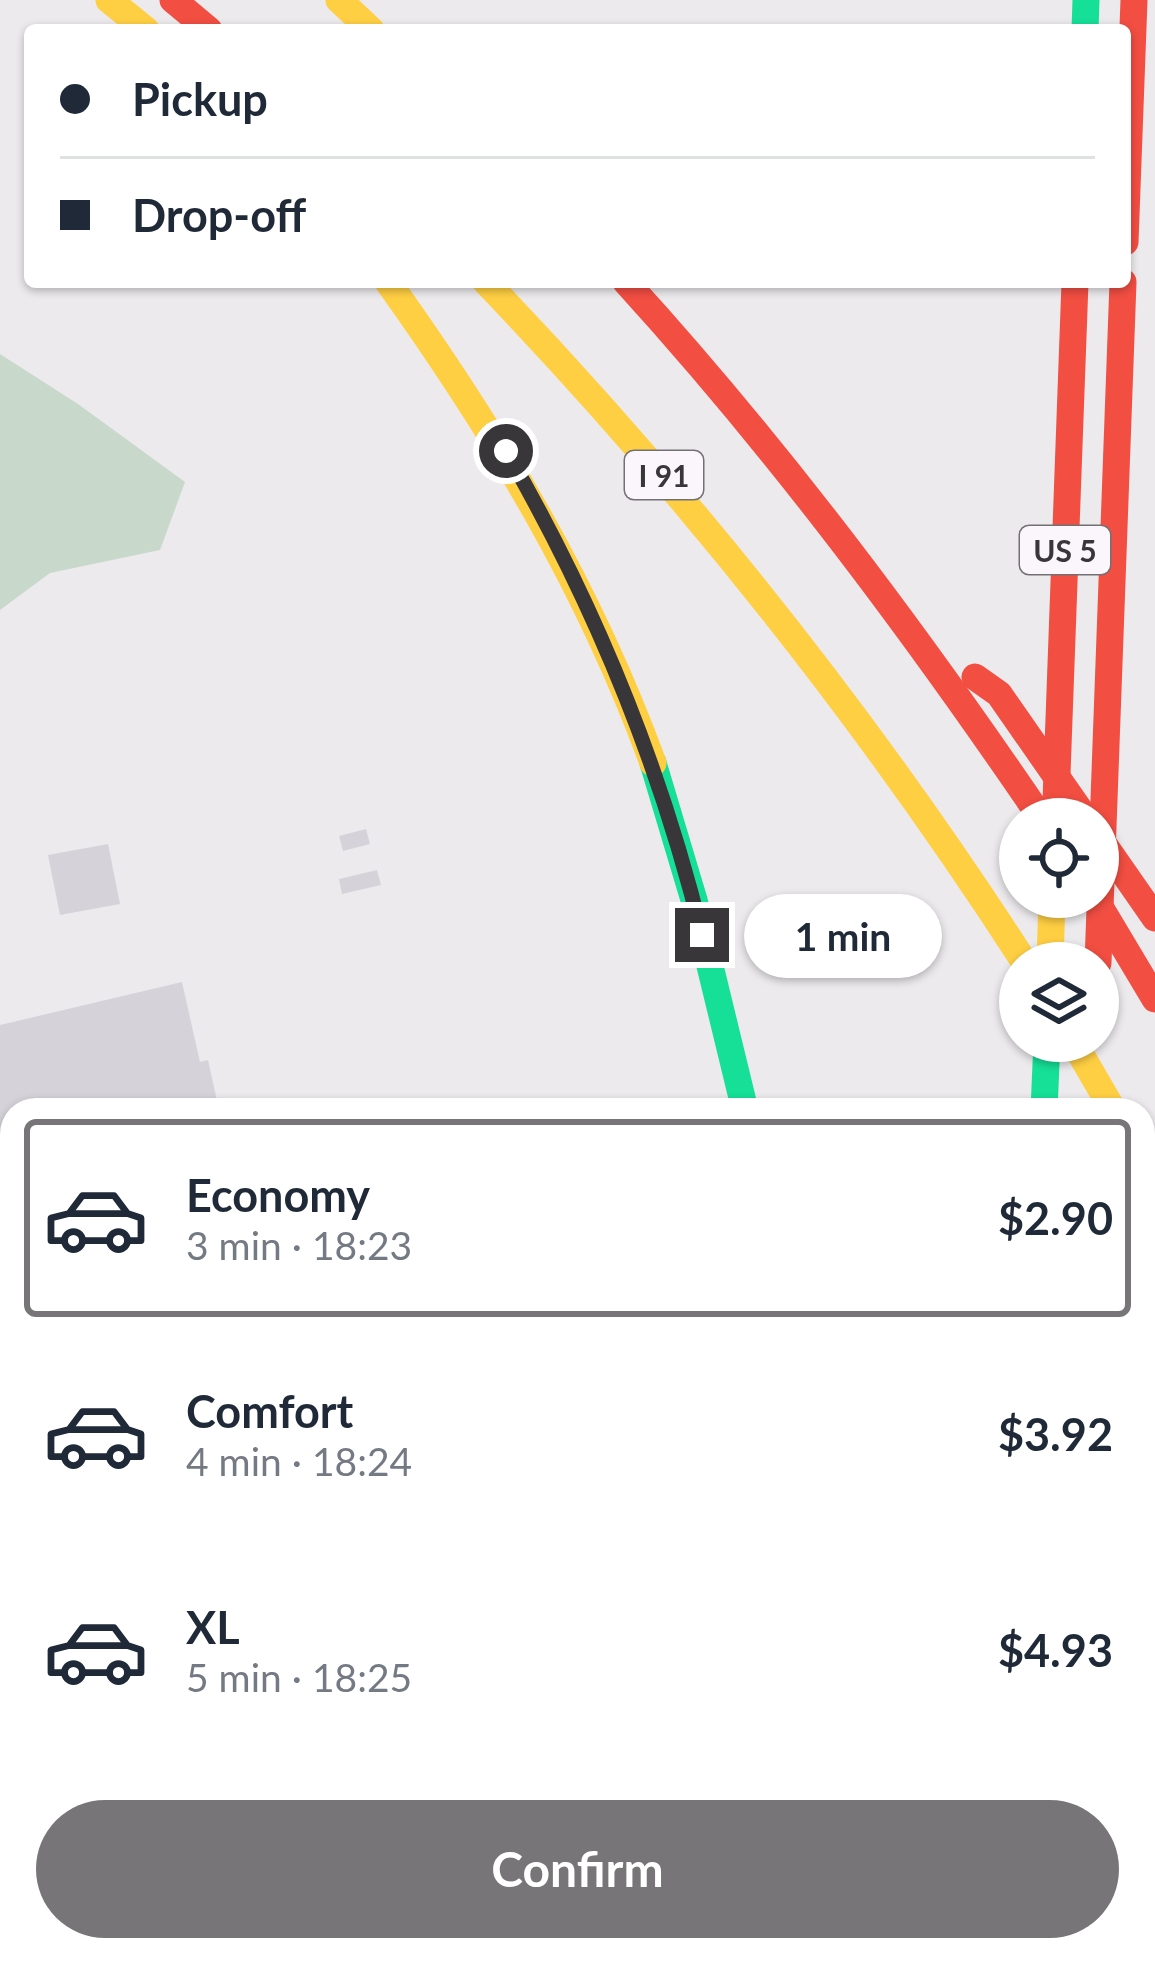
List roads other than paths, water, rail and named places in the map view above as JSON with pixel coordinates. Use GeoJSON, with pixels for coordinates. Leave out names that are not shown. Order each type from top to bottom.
{"type":"FeatureCollection","features":[{"type":"Feature","properties":{"kind":"highway"},"geometry":{"type":"LineString","coordinates":[[109,0],[139,24]]}},
{"type":"Feature","properties":{"kind":"highway"},"geometry":{"type":"LineString","coordinates":[[173,0],[202,24]]}},
{"type":"Feature","properties":{"kind":"highway"},"geometry":{"type":"LineString","coordinates":[[339,0],[365,24]]}},
{"type":"Feature","properties":{"kind":"highway"},"geometry":{"type":"LineString","coordinates":[[1131,81],[1134,0]]}},
{"type":"Feature","properties":{"kind":"highway"},"geometry":{"type":"LineString","coordinates":[[392,288],[506,451],[603,640],[674,828],[742,1098]]}},
{"type":"Feature","properties":{"kind":"highway","name":"I 91"},"geometry":{"type":"LineString","coordinates":[[492,288],[598,400],[751,578],[865,728],[1012,942]]}},
{"type":"Feature","properties":{"kind":"highway"},"geometry":{"type":"LineString","coordinates":[[631,288],[766,442],[913,632],[1028,798]]}},
{"type":"Feature","properties":{"kind":"highway","name":"US 5"},"geometry":{"type":"LineString","coordinates":[[1056,798],[1075,288]]}},
{"type":"Feature","properties":{"kind":"highway","name":"US 5"},"geometry":{"type":"LineString","coordinates":[[1099,942],[1124,288]]}},
{"type":"Feature","properties":{"kind":"highway"},"geometry":{"type":"LineString","coordinates":[[913,632],[998,694],[1071,798]]}},
{"type":"Feature","properties":{"kind":"highway"},"geometry":{"type":"LineString","coordinates":[[1119,866],[1155,918]]}},
{"type":"Feature","properties":{"kind":"highway"},"geometry":{"type":"LineString","coordinates":[[1107,918],[1155,999]]}},
{"type":"Feature","properties":{"kind":"highway"},"geometry":{"type":"LineString","coordinates":[[1045,1098],[1046,1062]]}},
{"type":"Feature","properties":{"kind":"highway"},"geometry":{"type":"LineString","coordinates":[[1085,1062],[1106,1098]]}},
{"type":"Feature","properties":{"kind":"highway"},"geometry":{"type":"LineString","coordinates":[[1093,1098],[1094,1062]]}}]}
